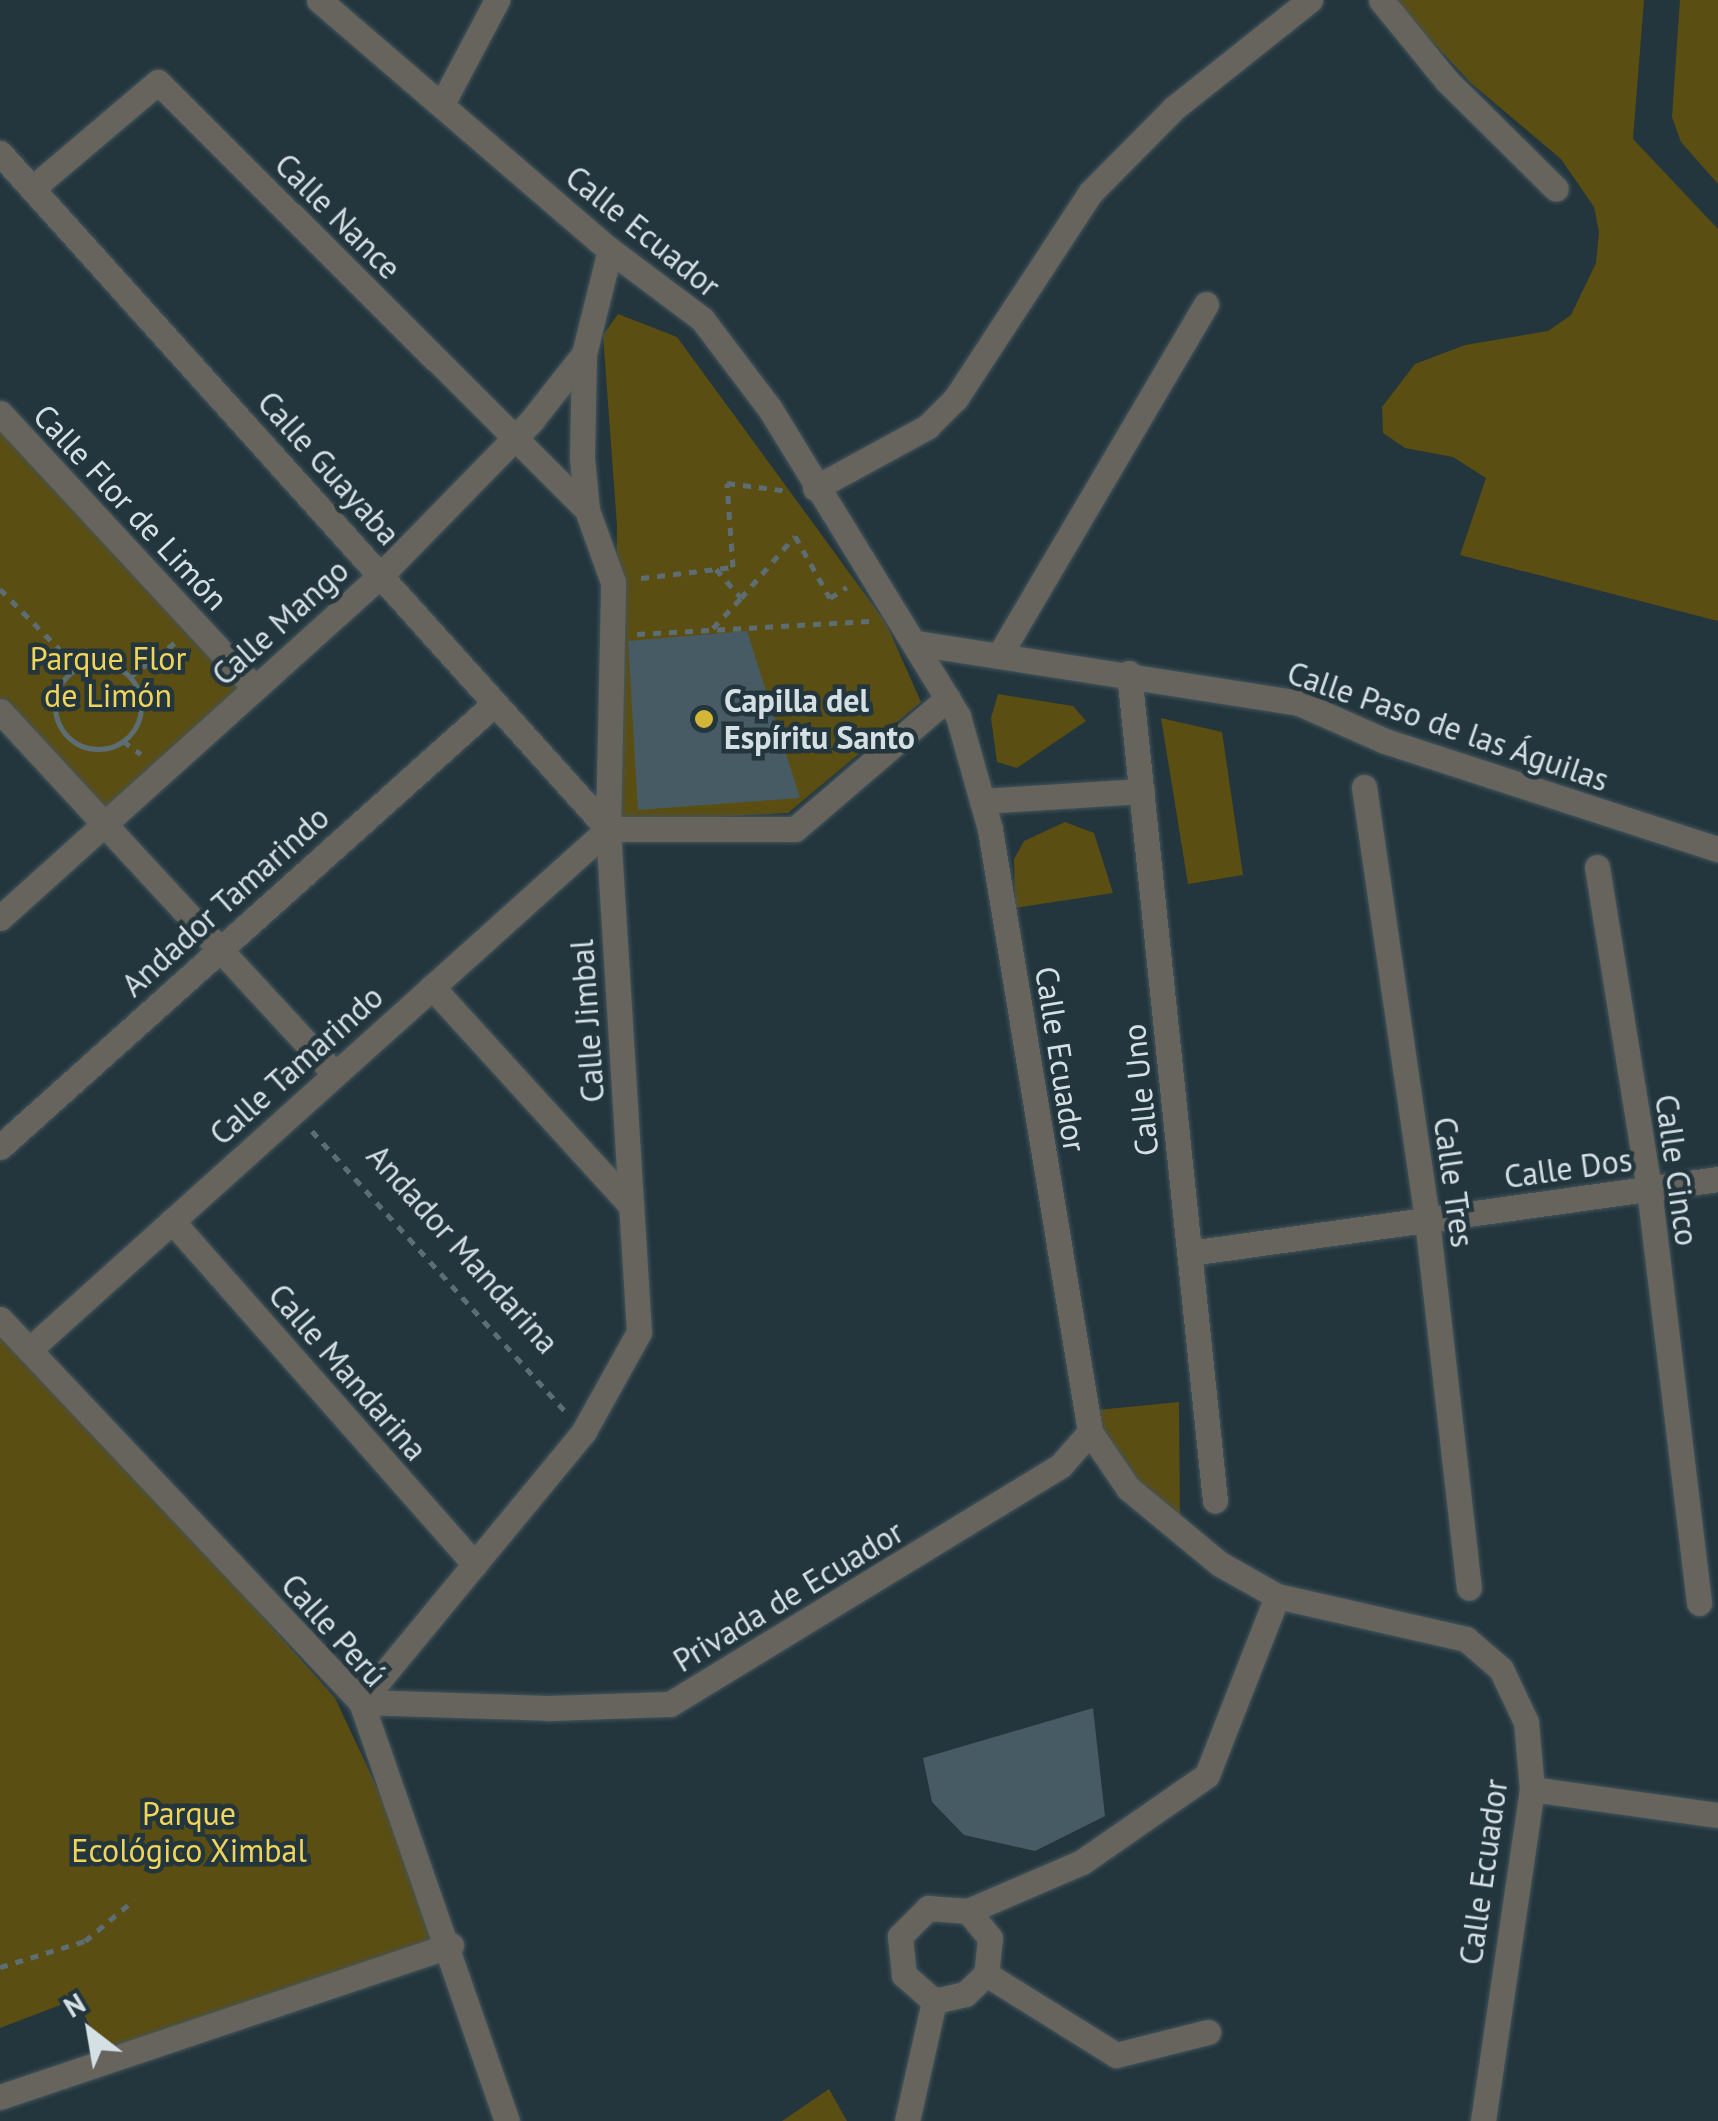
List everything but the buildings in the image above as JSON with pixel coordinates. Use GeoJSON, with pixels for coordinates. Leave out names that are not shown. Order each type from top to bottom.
{"type":"FeatureCollection","features":[{"type":"Feature","properties":{"kind":"street","name":"Calle Ecuador"},"geometry":{"type":"LineString","coordinates":[[319,0],[610,250],[702,319],[770,409],[815,488],[948,698],[982,802],[1090,1432],[1128,1488],[1220,1564],[1277,1596],[1466,1639],[1502,1669],[1526,1722],[1532,1789],[1483,2121]]}},
{"type":"Feature","properties":{"kind":"street"},"geometry":{"type":"LineString","coordinates":[[442,104],[497,0]]}},
{"type":"Feature","properties":{"kind":"street"},"geometry":{"type":"LineString","coordinates":[[815,488],[927,427],[956,398],[1092,192],[1174,108],[1310,0]]}},
{"type":"Feature","properties":{"kind":"street"},"geometry":{"type":"LineString","coordinates":[[1382,0],[1447,81],[1556,189]]}},
{"type":"Feature","properties":{"kind":"street","name":"Calle Nance"},"geometry":{"type":"LineString","coordinates":[[34,187],[158,82],[587,510]]}},
{"type":"Feature","properties":{"kind":"street","name":"Calle Guayaba"},"geometry":{"type":"LineString","coordinates":[[0,153],[608,829]]}},
{"type":"Feature","properties":{"kind":"street","name":"Calle Jimbal"},"geometry":{"type":"LineString","coordinates":[[361,1702],[584,1431],[640,1332],[608,829],[613,582],[587,510],[584,354],[610,250]]}},
{"type":"Feature","properties":{"kind":"street"},"geometry":{"type":"LineString","coordinates":[[1000,654],[1206,304]]}},
{"type":"Feature","properties":{"kind":"street","name":"Calle Mango"},"geometry":{"type":"LineString","coordinates":[[0,918],[381,575],[515,438],[584,354]]}},
{"type":"Feature","properties":{"kind":"street","name":"Calle Flor de Limón"},"geometry":{"type":"LineString","coordinates":[[0,413],[255,688]]}},
{"type":"Feature","properties":{"kind":"street","name":"Calle Paso de las Águilas"},"geometry":{"type":"LineString","coordinates":[[916,643],[1129,672],[1299,703],[1385,740],[1718,849]]}},
{"type":"Feature","properties":{"kind":"street","name":"Calle Uno"},"geometry":{"type":"LineString","coordinates":[[1129,672],[1215,1501]]}},
{"type":"Feature","properties":{"kind":"street"},"geometry":{"type":"LineString","coordinates":[[608,829],[795,828],[948,698]]}},
{"type":"Feature","properties":{"kind":"street","name":"Andador Tamarindo"},"geometry":{"type":"LineString","coordinates":[[0,1146],[494,704]]}},
{"type":"Feature","properties":{"kind":"street"},"geometry":{"type":"LineString","coordinates":[[0,711],[334,1072]]}},
{"type":"Feature","properties":{"kind":"street","name":"Calle Tres"},"geometry":{"type":"LineString","coordinates":[[1364,786],[1427,1220],[1469,1588]]}},
{"type":"Feature","properties":{"kind":"street"},"geometry":{"type":"LineString","coordinates":[[982,802],[1142,791]]}},
{"type":"Feature","properties":{"kind":"street","name":"Calle Tamarindo"},"geometry":{"type":"LineString","coordinates":[[29,1350],[608,829]]}},
{"type":"Feature","properties":{"kind":"street","name":"Calle Cinco"},"geometry":{"type":"LineString","coordinates":[[1597,867],[1649,1189],[1699,1603]]}},
{"type":"Feature","properties":{"kind":"street"},"geometry":{"type":"LineString","coordinates":[[432,987],[631,1206]]}},
{"type":"Feature","properties":{"kind":"street","name":"Calle Dos"},"geometry":{"type":"LineString","coordinates":[[1190,1253],[1718,1180]]}},
{"type":"Feature","properties":{"kind":"street","name":"Calle Mandarina"},"geometry":{"type":"LineString","coordinates":[[172,1221],[475,1565]]}},
{"type":"Feature","properties":{"kind":"street","name":"Calle Perú"},"geometry":{"type":"LineString","coordinates":[[0,1319],[361,1702],[451,1944],[507,2121]]}},
{"type":"Feature","properties":{"kind":"street","name":"Privada de Ecuador"},"geometry":{"type":"LineString","coordinates":[[361,1702],[548,1708],[670,1704],[1061,1465],[1090,1432]]}},
{"type":"Feature","properties":{"kind":"street"},"geometry":{"type":"LineString","coordinates":[[934,2001],[904,1976],[900,1936],[928,1908],[968,1911],[1082,1862],[1207,1776],[1277,1596]]}},
{"type":"Feature","properties":{"kind":"street"},"geometry":{"type":"LineString","coordinates":[[1532,1789],[1718,1815]]}},
{"type":"Feature","properties":{"kind":"street"},"geometry":{"type":"LineString","coordinates":[[934,2001],[965,1994],[986,1974],[990,1938],[968,1911]]}},
{"type":"Feature","properties":{"kind":"street"},"geometry":{"type":"LineString","coordinates":[[0,2097],[451,1944]]}},
{"type":"Feature","properties":{"kind":"street"},"geometry":{"type":"LineString","coordinates":[[986,1974],[1116,2055],[1208,2032]]}},
{"type":"Feature","properties":{"kind":"street"},"geometry":{"type":"LineString","coordinates":[[907,2121],[934,2001]]}},
{"type":"Feature","properties":{"kind":"path"},"geometry":{"type":"LineString","coordinates":[[613,582],[733,567],[727,483],[800,493],[815,488]]}},
{"type":"Feature","properties":{"kind":"path"},"geometry":{"type":"LineString","coordinates":[[710,630],[795,536],[830,598],[854,583],[860,596]]}},
{"type":"Feature","properties":{"kind":"path"},"geometry":{"type":"LineString","coordinates":[[716,569],[742,598]]}},
{"type":"Feature","properties":{"kind":"path"},"geometry":{"type":"LineString","coordinates":[[0,588],[77,667]]}},
{"type":"Feature","properties":{"kind":"path"},"geometry":{"type":"LineString","coordinates":[[867,608],[873,621]]}},
{"type":"Feature","properties":{"kind":"path"},"geometry":{"type":"LineString","coordinates":[[614,636],[901,620]]}},
{"type":"Feature","properties":{"kind":"path"},"geometry":{"type":"LineString","coordinates":[[130,676],[196,626]]}},
{"type":"Feature","properties":{"kind":"path"},"geometry":{"type":"LineString","coordinates":[[105,663],[130,676],[140,718],[123,741],[96,750],[69,739],[55,716],[58,688],[77,667],[105,663]]}},
{"type":"Feature","properties":{"kind":"path","name":"Andador Mandarina"},"geometry":{"type":"LineString","coordinates":[[294,1110],[584,1431]]}},
{"type":"Feature","properties":{"kind":"path"},"geometry":{"type":"LineString","coordinates":[[0,1967],[84,1942],[134,1900]]}},
{"type":"Feature","properties":{"kind":"green space"},"geometry":{"type":"Polygon","coordinates":[[[1393,0],[1644,0],[1633,139],[1718,229],[1718,621],[1460,555],[1486,478],[1453,457],[1405,448],[1383,433],[1382,407],[1415,364],[1465,345],[1548,331],[1571,315],[1596,263],[1599,232],[1594,207],[1561,159],[1471,83],[1393,0]]]}},
{"type":"Feature","properties":{"kind":"green space"},"geometry":{"type":"Polygon","coordinates":[[[1680,0],[1718,0],[1718,184],[1681,142],[1672,117],[1680,0]]]}},
{"type":"Feature","properties":{"kind":"green space"},"geometry":{"type":"Polygon","coordinates":[[[618,314],[677,337],[886,623],[921,702],[788,813],[613,823],[617,526],[603,335],[618,314]]]}},
{"type":"Feature","properties":{"kind":"green space","name":"Parque Flor de Limón"},"geometry":{"type":"Polygon","coordinates":[[[0,417],[250,688],[106,816],[0,704],[0,417]]]}},
{"type":"Feature","properties":{"kind":"green space"},"geometry":{"type":"Polygon","coordinates":[[[998,694],[1073,706],[1086,721],[1017,768],[997,762],[991,718],[998,694]]]}},
{"type":"Feature","properties":{"kind":"green space"},"geometry":{"type":"Polygon","coordinates":[[[1161,718],[1222,732],[1243,875],[1188,884],[1161,718]]]}},
{"type":"Feature","properties":{"kind":"green space"},"geometry":{"type":"Polygon","coordinates":[[[1065,822],[1094,833],[1113,893],[1015,908],[1014,859],[1024,841],[1065,822]]]}},
{"type":"Feature","properties":{"kind":"green space","name":"Parque Ecológico Ximbal"},"geometry":{"type":"Polygon","coordinates":[[[0,1321],[335,1698],[451,1945],[107,2059],[76,1999],[0,2028],[0,1321]]]}},
{"type":"Feature","properties":{"kind":"green space"},"geometry":{"type":"Polygon","coordinates":[[[1179,1402],[1180,1521],[1129,1479],[1098,1432],[1097,1410],[1179,1402]]]}},
{"type":"Feature","properties":{"kind":"green space"},"geometry":{"type":"Polygon","coordinates":[[[829,2089],[847,2121],[782,2121],[829,2089]]]}},
{"type":"Feature","properties":{"kind":"place","name":"Capilla del Espíritu Santo"},"geometry":{"type":"Point","coordinates":[704,719]}}]}
